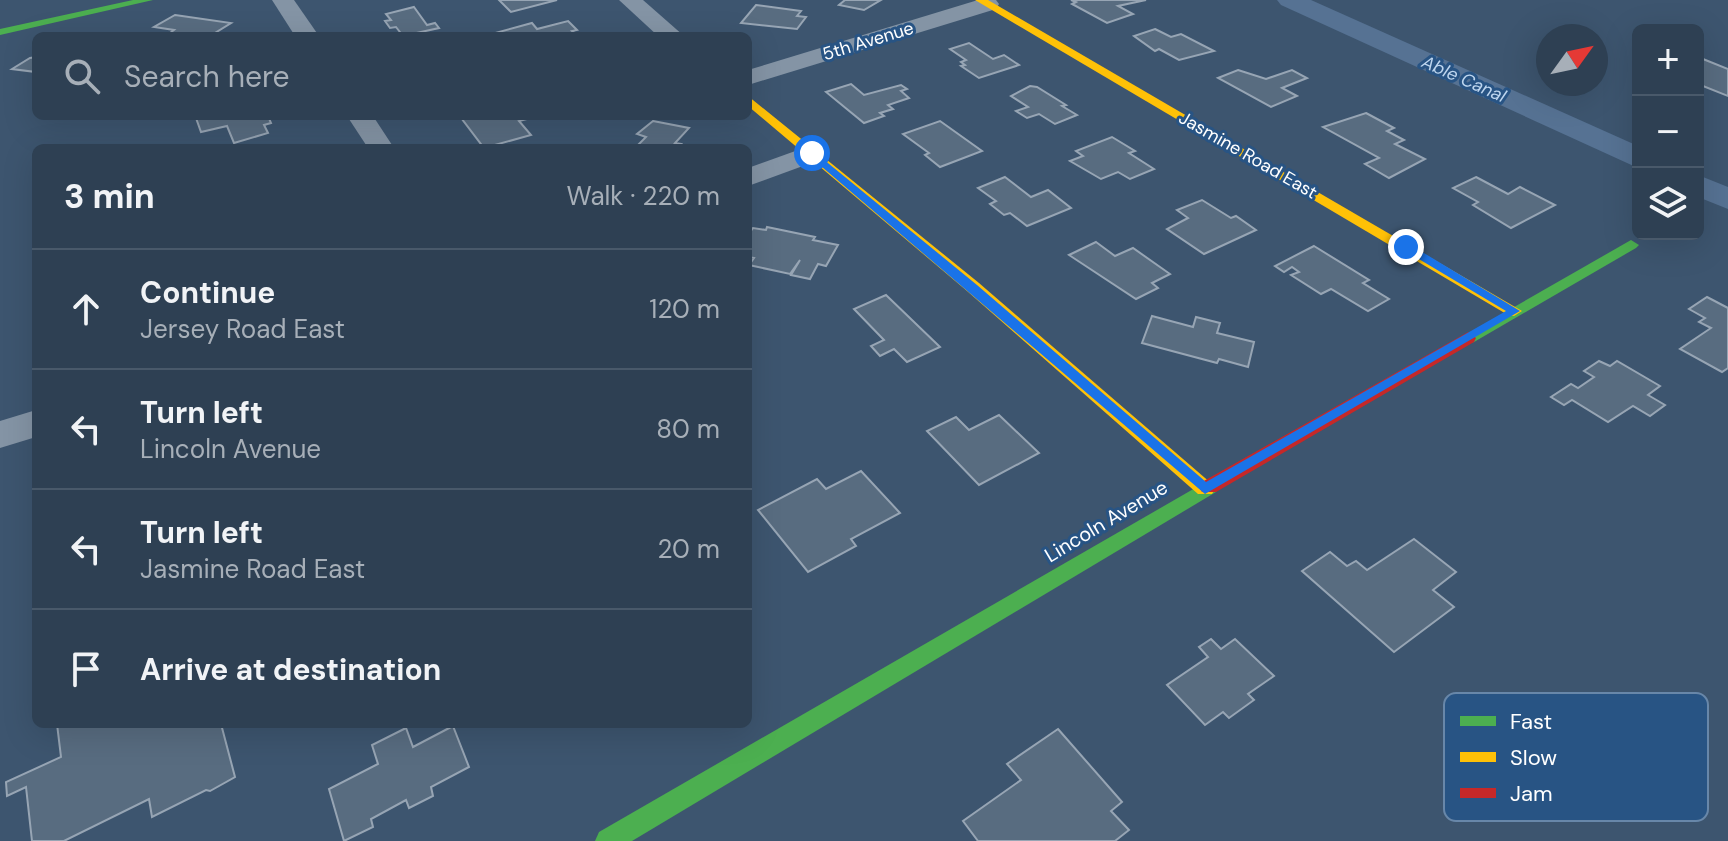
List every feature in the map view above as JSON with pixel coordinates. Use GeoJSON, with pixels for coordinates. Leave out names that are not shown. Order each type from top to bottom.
{"type":"FeatureCollection","features":[{"type":"Feature","properties":{"kind":"street"},"geometry":{"type":"LineString","coordinates":[[0,32],[148,0]]}},
{"type":"Feature","properties":{"kind":"street"},"geometry":{"type":"LineString","coordinates":[[283,0],[304,32]]}},
{"type":"Feature","properties":{"kind":"street"},"geometry":{"type":"LineString","coordinates":[[630,0],[667,32]]}},
{"type":"Feature","properties":{"kind":"street","name":"5th Avenue"},"geometry":{"type":"LineString","coordinates":[[752,77],[984,2]]}},
{"type":"Feature","properties":{"kind":"street","name":"Jasmine Road East"},"geometry":{"type":"LineString","coordinates":[[984,2],[1514,311]]}},
{"type":"Feature","properties":{"kind":"street"},"geometry":{"type":"LineString","coordinates":[[752,103],[973,287],[1205,489]]}},
{"type":"Feature","properties":{"kind":"street"},"geometry":{"type":"LineString","coordinates":[[363,120],[378,144]]}},
{"type":"Feature","properties":{"kind":"street"},"geometry":{"type":"LineString","coordinates":[[752,176],[812,153]]}},
{"type":"Feature","properties":{"kind":"street","name":"Lincoln Avenue"},"geometry":{"type":"LineString","coordinates":[[608,841],[1205,489],[1631,245]]}},
{"type":"Feature","properties":{"kind":"street"},"geometry":{"type":"LineString","coordinates":[[0,435],[32,424]]}},
{"type":"Feature","properties":{"kind":"building"},"geometry":{"type":"Polygon","coordinates":[[[499,0],[557,0],[511,12],[499,0]]]}},
{"type":"Feature","properties":{"kind":"building"},"geometry":{"type":"Polygon","coordinates":[[[845,0],[881,0],[864,10],[839,5],[845,0]]]}},
{"type":"Feature","properties":{"kind":"building"},"geometry":{"type":"Polygon","coordinates":[[[1071,0],[1146,0],[1118,6],[1133,14],[1107,23],[1072,4],[1076,2],[1071,0]]]}},
{"type":"Feature","properties":{"kind":"building"},"geometry":{"type":"Polygon","coordinates":[[[756,5],[801,11],[797,16],[806,17],[797,29],[741,23],[756,5]]]}},
{"type":"Feature","properties":{"kind":"building"},"geometry":{"type":"Polygon","coordinates":[[[414,7],[427,25],[435,23],[439,28],[400,32],[396,27],[390,28],[385,21],[391,20],[386,14],[414,7]]]}},
{"type":"Feature","properties":{"kind":"building"},"geometry":{"type":"Polygon","coordinates":[[[175,15],[231,23],[216,32],[171,32],[174,30],[154,27],[175,15]]]}},
{"type":"Feature","properties":{"kind":"building"},"geometry":{"type":"Polygon","coordinates":[[[568,21],[577,30],[499,32],[532,23],[537,29],[568,21]]]}},
{"type":"Feature","properties":{"kind":"building"},"geometry":{"type":"Polygon","coordinates":[[[1155,29],[1171,37],[1181,34],[1214,51],[1179,60],[1159,49],[1155,51],[1134,36],[1155,29]]]}},
{"type":"Feature","properties":{"kind":"building"},"geometry":{"type":"Polygon","coordinates":[[[969,43],[993,59],[1004,55],[1019,65],[979,78],[961,66],[965,65],[961,62],[966,60],[950,49],[969,43]]]}},
{"type":"Feature","properties":{"kind":"building"},"geometry":{"type":"Polygon","coordinates":[[[30,58],[32,72],[12,69],[30,58]]]}},
{"type":"Feature","properties":{"kind":"building"},"geometry":{"type":"Polygon","coordinates":[[[1704,59],[1728,69],[1728,96],[1704,86],[1704,59]]]}},
{"type":"Feature","properties":{"kind":"building"},"geometry":{"type":"Polygon","coordinates":[[[1238,70],[1266,79],[1292,70],[1307,78],[1282,88],[1297,96],[1271,107],[1218,78],[1238,70]]]}},
{"type":"Feature","properties":{"kind":"building"},"geometry":{"type":"Polygon","coordinates":[[[851,84],[864,95],[901,85],[907,89],[901,91],[909,98],[888,105],[893,109],[864,123],[826,92],[851,84]]]}},
{"type":"Feature","properties":{"kind":"building"},"geometry":{"type":"Polygon","coordinates":[[[1030,86],[1037,87],[1077,115],[1055,124],[1039,114],[1027,118],[1016,111],[1028,107],[1011,96],[1030,86]]]}},
{"type":"Feature","properties":{"kind":"building"},"geometry":{"type":"Polygon","coordinates":[[[1366,113],[1394,128],[1387,131],[1404,140],[1395,144],[1425,159],[1389,178],[1365,164],[1379,158],[1323,127],[1366,113]]]}},
{"type":"Feature","properties":{"kind":"building"},"geometry":{"type":"Polygon","coordinates":[[[197,120],[270,120],[271,123],[264,125],[268,133],[234,143],[227,126],[201,132],[197,120]]]}},
{"type":"Feature","properties":{"kind":"building"},"geometry":{"type":"Polygon","coordinates":[[[463,120],[523,120],[519,121],[531,135],[498,144],[481,144],[463,120]]]}},
{"type":"Feature","properties":{"kind":"building"},"geometry":{"type":"Polygon","coordinates":[[[653,121],[689,128],[675,143],[681,144],[639,144],[646,137],[637,134],[653,121]]]}},
{"type":"Feature","properties":{"kind":"building"},"geometry":{"type":"Polygon","coordinates":[[[940,121],[982,151],[940,167],[925,155],[929,153],[903,134],[940,121]]]}},
{"type":"Feature","properties":{"kind":"building"},"geometry":{"type":"Polygon","coordinates":[[[1112,137],[1135,151],[1129,153],[1154,169],[1130,179],[1118,172],[1101,179],[1070,161],[1083,156],[1076,151],[1112,137]]]}},
{"type":"Feature","properties":{"kind":"building"},"geometry":{"type":"Polygon","coordinates":[[[1005,177],[1031,197],[1048,190],[1071,208],[1027,226],[1010,213],[1004,215],[990,204],[996,201],[978,188],[1005,177]]]}},
{"type":"Feature","properties":{"kind":"building"},"geometry":{"type":"Polygon","coordinates":[[[1476,177],[1508,194],[1520,187],[1555,205],[1511,228],[1473,205],[1478,202],[1453,188],[1476,177]]]}},
{"type":"Feature","properties":{"kind":"building"},"geometry":{"type":"Polygon","coordinates":[[[1202,200],[1231,218],[1236,216],[1256,230],[1204,254],[1167,229],[1188,218],[1177,210],[1202,200]]]}},
{"type":"Feature","properties":{"kind":"building"},"geometry":{"type":"Polygon","coordinates":[[[767,227],[815,237],[813,240],[838,245],[826,266],[818,264],[810,279],[791,275],[800,260],[790,274],[752,266],[752,229],[766,230],[767,227]]]}},
{"type":"Feature","properties":{"kind":"building"},"geometry":{"type":"Polygon","coordinates":[[[1096,242],[1115,256],[1133,248],[1170,274],[1152,283],[1158,288],[1136,299],[1069,255],[1096,242]]]}},
{"type":"Feature","properties":{"kind":"building"},"geometry":{"type":"Polygon","coordinates":[[[1314,246],[1369,280],[1363,283],[1389,299],[1368,311],[1331,289],[1321,294],[1291,275],[1299,272],[1292,267],[1284,272],[1275,266],[1314,246]]]}},
{"type":"Feature","properties":{"kind":"building"},"geometry":{"type":"Polygon","coordinates":[[[886,295],[940,347],[907,362],[894,349],[880,356],[871,346],[884,340],[854,309],[886,295]]]}},
{"type":"Feature","properties":{"kind":"building"},"geometry":{"type":"Polygon","coordinates":[[[1707,297],[1728,308],[1728,368],[1722,372],[1680,349],[1711,328],[1699,322],[1705,318],[1689,309],[1707,297]]]}},
{"type":"Feature","properties":{"kind":"building"},"geometry":{"type":"Polygon","coordinates":[[[1152,316],[1193,327],[1196,317],[1220,323],[1217,333],[1254,342],[1248,367],[1219,359],[1217,363],[1142,343],[1152,316]]]}},
{"type":"Feature","properties":{"kind":"building"},"geometry":{"type":"Polygon","coordinates":[[[1599,361],[1610,366],[1617,361],[1660,386],[1648,395],[1665,405],[1650,416],[1633,406],[1608,422],[1572,400],[1564,405],[1551,397],[1571,384],[1578,388],[1594,377],[1584,371],[1599,361]]]}},
{"type":"Feature","properties":{"kind":"building"},"geometry":{"type":"Polygon","coordinates":[[[999,415],[1039,453],[979,485],[927,431],[956,417],[969,430],[999,415]]]}},
{"type":"Feature","properties":{"kind":"building"},"geometry":{"type":"Polygon","coordinates":[[[861,471],[900,513],[851,539],[856,546],[808,572],[758,510],[817,479],[826,489],[861,471]]]}},
{"type":"Feature","properties":{"kind":"building"},"geometry":{"type":"Polygon","coordinates":[[[1414,539],[1456,572],[1433,590],[1454,607],[1394,652],[1302,571],[1330,552],[1347,566],[1356,561],[1367,570],[1414,539]]]}},
{"type":"Feature","properties":{"kind":"building"},"geometry":{"type":"Polygon","coordinates":[[[1211,639],[1221,649],[1235,639],[1274,676],[1248,694],[1254,700],[1229,718],[1223,712],[1205,725],[1167,685],[1208,657],[1199,647],[1211,639]]]}},
{"type":"Feature","properties":{"kind":"building"},"geometry":{"type":"Polygon","coordinates":[[[57,728],[222,728],[235,777],[152,817],[149,799],[64,841],[32,841],[26,787],[7,796],[6,782],[61,757],[57,728]]]}},
{"type":"Feature","properties":{"kind":"building"},"geometry":{"type":"Polygon","coordinates":[[[406,728],[413,747],[454,728],[469,767],[431,787],[433,796],[409,808],[406,800],[371,819],[373,827],[344,841],[329,789],[378,764],[372,745],[406,728]]]}},
{"type":"Feature","properties":{"kind":"building"},"geometry":{"type":"Polygon","coordinates":[[[1058,729],[1122,802],[1111,811],[1129,830],[1115,841],[978,841],[963,821],[1021,780],[1007,764],[1058,729]]]}},
{"type":"Feature","properties":{"kind":"waterway","name":"Able Canal"},"geometry":{"type":"LineString","coordinates":[[1290,0],[1632,155]]}},
{"type":"Feature","properties":{"kind":"waterway","name":"Able Canal"},"geometry":{"type":"LineString","coordinates":[[1704,188],[1728,199]]}},
{"type":"Feature","properties":{"kind":"traffic: fast"},"geometry":{"type":"LineString","coordinates":[[0,32],[148,0]]}},
{"type":"Feature","properties":{"kind":"traffic: fast"},"geometry":{"type":"LineString","coordinates":[[1468,338],[1631,245]]}},
{"type":"Feature","properties":{"kind":"traffic: fast"},"geometry":{"type":"LineString","coordinates":[[608,841],[1209,487]]}},
{"type":"Feature","properties":{"kind":"traffic: slow"},"geometry":{"type":"LineString","coordinates":[[980,0],[1514,311]]}},
{"type":"Feature","properties":{"kind":"traffic: slow"},"geometry":{"type":"LineString","coordinates":[[752,103],[973,287],[1205,489]]}},
{"type":"Feature","properties":{"kind":"traffic: jam"},"geometry":{"type":"LineString","coordinates":[[1209,487],[1468,338]]}},
{"type":"Feature","properties":{"kind":"route"},"geometry":{"type":"LineString","coordinates":[[812,153],[973,287],[1205,489],[1514,311],[1406,247]]}}]}
